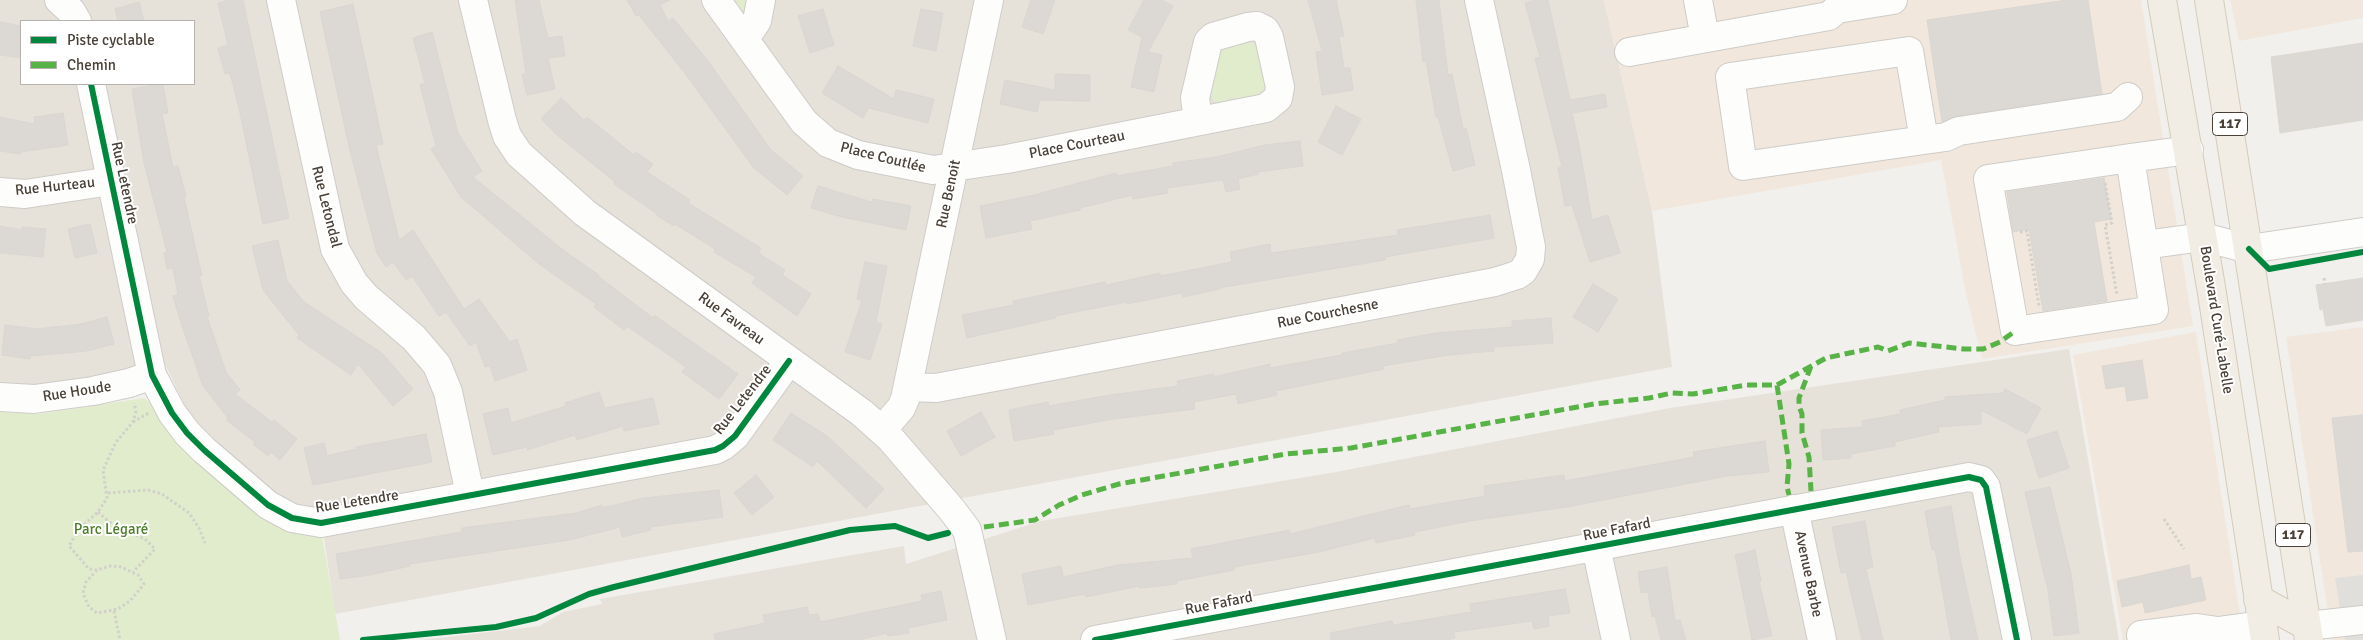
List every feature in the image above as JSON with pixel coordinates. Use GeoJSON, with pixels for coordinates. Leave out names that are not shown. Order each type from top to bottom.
{"type":"FeatureCollection","features":[{"type":"Feature","properties":{"kind":"main road","name":"Boulevard Curé-Labelle"},"geometry":{"type":"LineString","coordinates":[[2162,0],[2189,150],[2262,621]]}},
{"type":"Feature","properties":{"kind":"main road","name":"117"},"geometry":{"type":"LineString","coordinates":[[2209,0],[2308,633]]}},
{"type":"Feature","properties":{"kind":"main road"},"geometry":{"type":"LineString","coordinates":[[2262,621],[2308,633]]}},
{"type":"Feature","properties":{"kind":"street"},"geometry":{"type":"LineString","coordinates":[[59,0],[71,10],[76,20]]}},
{"type":"Feature","properties":{"kind":"street","name":"Rue Letondal"},"geometry":{"type":"LineString","coordinates":[[281,0],[335,249],[354,282],[366,297],[414,338],[437,365],[448,392],[470,494]]}},
{"type":"Feature","properties":{"kind":"street","name":"Rue Favreau"},"geometry":{"type":"LineString","coordinates":[[473,0],[502,120],[508,136],[519,154],[585,213],[862,413],[882,430],[952,510],[967,530],[992,640]]}},
{"type":"Feature","properties":{"kind":"street","name":"Place Coutlée"},"geometry":{"type":"LineString","coordinates":[[716,0],[744,36],[791,106],[812,130],[828,142],[858,155],[926,169],[933,170],[955,166]]}},
{"type":"Feature","properties":{"kind":"street"},"geometry":{"type":"LineString","coordinates":[[744,36],[754,26],[761,0]]}},
{"type":"Feature","properties":{"kind":"street","name":"Rue Benoit"},"geometry":{"type":"LineString","coordinates":[[908,387],[989,0]]}},
{"type":"Feature","properties":{"kind":"street","name":"Rue Courchesne"},"geometry":{"type":"LineString","coordinates":[[908,387],[936,388],[1486,284],[1517,275],[1523,271],[1530,259],[1529,237],[1479,0]]}},
{"type":"Feature","properties":{"kind":"street"},"geometry":{"type":"LineString","coordinates":[[1698,0],[1705,38]]}},
{"type":"Feature","properties":{"kind":"street"},"geometry":{"type":"LineString","coordinates":[[1629,52],[1705,38],[1799,10],[1829,16],[1836,4],[1893,0]]}},
{"type":"Feature","properties":{"kind":"street"},"geometry":{"type":"LineString","coordinates":[[1924,140],[1909,50],[1730,77],[1743,166],[1946,138],[1959,131],[2117,107],[2128,97]]}},
{"type":"Feature","properties":{"kind":"street","name":"Rue Letendre"},"geometry":{"type":"LineString","coordinates":[[91,85],[111,181],[141,379],[204,450],[268,505],[292,518],[321,523],[716,450],[735,436],[789,361]]}},
{"type":"Feature","properties":{"kind":"street","name":"Place Courteau"},"geometry":{"type":"LineString","coordinates":[[955,166],[1007,159],[1198,120]]}},
{"type":"Feature","properties":{"kind":"street"},"geometry":{"type":"LineString","coordinates":[[2130,158],[2154,310],[2016,332],[1988,179],[2130,158],[2189,150]]}},
{"type":"Feature","properties":{"kind":"street","name":"Rue Hurteau"},"geometry":{"type":"LineString","coordinates":[[0,192],[25,194],[111,181]]}},
{"type":"Feature","properties":{"kind":"street"},"geometry":{"type":"LineString","coordinates":[[2144,245],[2203,237],[2249,249],[2363,232]]}},
{"type":"Feature","properties":{"kind":"street","name":"Rue Houde"},"geometry":{"type":"LineString","coordinates":[[0,397],[34,399],[93,392],[141,379]]}},
{"type":"Feature","properties":{"kind":"street"},"geometry":{"type":"LineString","coordinates":[[882,430],[904,403],[908,387]]}},
{"type":"Feature","properties":{"kind":"street","name":"Rue Fafard"},"geometry":{"type":"LineString","coordinates":[[1095,640],[1969,477],[1981,480],[1989,498],[2017,640]]}},
{"type":"Feature","properties":{"kind":"street","name":"Avenue Barbe"},"geometry":{"type":"LineString","coordinates":[[1794,509],[1822,640]]}},
{"type":"Feature","properties":{"kind":"street"},"geometry":{"type":"LineString","coordinates":[[1596,546],[1616,640]]}},
{"type":"Feature","properties":{"kind":"street"},"geometry":{"type":"LineString","coordinates":[[2308,633],[2363,620]]}},
{"type":"Feature","properties":{"kind":"street"},"geometry":{"type":"LineString","coordinates":[[2142,640],[2141,635],[2197,628],[2219,635],[2262,621]]}},
{"type":"Feature","properties":{"kind":"path"},"geometry":{"type":"LineString","coordinates":[[2105,181],[2112,223],[2105,225],[2119,304]]}},
{"type":"Feature","properties":{"kind":"path"},"geometry":{"type":"LineString","coordinates":[[2012,234],[2027,231],[2040,306]]}},
{"type":"Feature","properties":{"kind":"path"},"geometry":{"type":"LineString","coordinates":[[2324,278],[2325,284]]}},
{"type":"Feature","properties":{"kind":"path"},"geometry":{"type":"LineString","coordinates":[[97,570],[86,582],[83,593],[85,601],[97,613],[114,611],[130,602],[144,584],[133,572],[121,567],[110,566],[97,570],[89,569],[69,546],[78,530],[98,512],[108,493],[103,470],[116,442],[134,422],[141,379]]}},
{"type":"Feature","properties":{"kind":"path"},"geometry":{"type":"LineString","coordinates":[[108,493],[148,490],[162,494],[189,512],[199,528],[205,543]]}},
{"type":"Feature","properties":{"kind":"path"},"geometry":{"type":"LineString","coordinates":[[98,512],[114,526],[145,539],[155,549],[133,572]]}},
{"type":"Feature","properties":{"kind":"path"},"geometry":{"type":"LineString","coordinates":[[2164,519],[2184,550]]}},
{"type":"Feature","properties":{"kind":"path"},"geometry":{"type":"LineString","coordinates":[[114,611],[120,640]]}},
{"type":"Feature","properties":{"kind":"shaded area"},"geometry":{"type":"Polygon","coordinates":[[[0,0],[1604,0],[1652,211],[1672,367],[335,614],[320,509],[300,507],[278,496],[204,433],[188,412],[161,356],[112,375],[34,387],[0,383],[0,0]]]}},
{"type":"Feature","properties":{"kind":"shaded area"},"geometry":{"type":"Polygon","coordinates":[[[1604,0],[2141,0],[2193,326],[1982,359],[1967,299],[1941,160],[1652,211],[1604,0]]]}},
{"type":"Feature","properties":{"kind":"shaded area"},"geometry":{"type":"Polygon","coordinates":[[[2230,0],[2363,0],[2363,18],[2239,41],[2230,0]]]}},
{"type":"Feature","properties":{"kind":"shaded area"},"geometry":{"type":"Polygon","coordinates":[[[2363,327],[2363,640],[2332,640],[2286,337],[2363,327]]]}},
{"type":"Feature","properties":{"kind":"shaded area"},"geometry":{"type":"Polygon","coordinates":[[[2196,332],[2244,640],[2123,640],[2073,355],[2196,332]]]}},
{"type":"Feature","properties":{"kind":"shaded area"},"geometry":{"type":"Polygon","coordinates":[[[2069,349],[2119,640],[421,640],[540,626],[563,612],[602,604],[600,599],[904,546],[906,564],[1041,521],[1336,472],[1670,408],[2069,349]]]}},
{"type":"Feature","properties":{"kind":"shaded area"},"geometry":{"type":"Polygon","coordinates":[[[2363,575],[2363,640],[2345,640],[2335,578],[2363,575]]]}},
{"type":"Feature","properties":{"kind":"green space"},"geometry":{"type":"Polygon","coordinates":[[[730,0],[749,0],[747,8],[742,11],[730,0]]]}},
{"type":"Feature","properties":{"kind":"green space"},"geometry":{"type":"Polygon","coordinates":[[[1242,42],[1252,43],[1259,50],[1266,87],[1257,97],[1235,103],[1233,97],[1229,97],[1229,104],[1214,101],[1209,92],[1217,53],[1226,47],[1242,42]]]}},
{"type":"Feature","properties":{"kind":"green space","name":"Parc Légaré"},"geometry":{"type":"Polygon","coordinates":[[[144,398],[322,536],[340,640],[0,640],[0,412],[39,414],[144,398]]]}},
{"type":"Feature","properties":{"kind":"building"},"geometry":{"type":"Polygon","coordinates":[[[229,0],[243,0],[289,218],[263,224],[239,108],[230,73],[225,74],[218,48],[228,45],[218,3],[229,0]]]}},
{"type":"Feature","properties":{"kind":"building"},"geometry":{"type":"Polygon","coordinates":[[[515,0],[539,0],[548,38],[562,36],[565,56],[548,58],[555,89],[527,95],[522,75],[526,74],[515,0]]]}},
{"type":"Feature","properties":{"kind":"building"},"geometry":{"type":"Polygon","coordinates":[[[627,0],[670,0],[660,5],[668,21],[673,18],[708,61],[771,150],[803,176],[787,195],[753,167],[687,76],[639,15],[636,16],[627,0]]]}},
{"type":"Feature","properties":{"kind":"building"},"geometry":{"type":"Polygon","coordinates":[[[1031,0],[1055,0],[1043,34],[1022,27],[1031,0]]]}},
{"type":"Feature","properties":{"kind":"building"},"geometry":{"type":"Polygon","coordinates":[[[1144,0],[1162,0],[1173,6],[1148,52],[1162,55],[1154,92],[1131,87],[1142,37],[1128,30],[1144,0]]]}},
{"type":"Feature","properties":{"kind":"building"},"geometry":{"type":"Polygon","coordinates":[[[1308,0],[1336,0],[1344,36],[1339,37],[1344,68],[1350,68],[1353,90],[1322,95],[1316,52],[1322,51],[1308,0]]]}},
{"type":"Feature","properties":{"kind":"building"},"geometry":{"type":"Polygon","coordinates":[[[1416,0],[1439,0],[1448,75],[1452,74],[1463,129],[1466,128],[1475,165],[1453,171],[1438,117],[1436,117],[1426,61],[1423,62],[1416,0]]]}},
{"type":"Feature","properties":{"kind":"building"},"geometry":{"type":"Polygon","coordinates":[[[1535,0],[1548,0],[1570,100],[1605,94],[1607,107],[1572,113],[1592,220],[1608,215],[1620,253],[1590,262],[1572,205],[1565,206],[1558,168],[1562,167],[1535,58],[1540,57],[1525,3],[1535,0]]]}},
{"type":"Feature","properties":{"kind":"building"},"geometry":{"type":"Polygon","coordinates":[[[2067,0],[2088,0],[2102,94],[1957,116],[1942,122],[1927,20],[2067,0]]]}},
{"type":"Feature","properties":{"kind":"building"},"geometry":{"type":"Polygon","coordinates":[[[139,2],[144,20],[118,20],[115,9],[139,2]]]}},
{"type":"Feature","properties":{"kind":"building"},"geometry":{"type":"Polygon","coordinates":[[[353,4],[383,144],[376,145],[399,240],[413,230],[464,309],[479,299],[510,342],[517,339],[527,370],[495,381],[490,366],[485,367],[476,342],[470,346],[446,312],[439,316],[412,276],[406,280],[393,262],[386,267],[377,253],[350,151],[320,12],[353,4]]]}},
{"type":"Feature","properties":{"kind":"building"},"geometry":{"type":"Polygon","coordinates":[[[823,9],[834,45],[810,53],[798,16],[823,9]]]}},
{"type":"Feature","properties":{"kind":"building"},"geometry":{"type":"Polygon","coordinates":[[[921,9],[943,13],[936,51],[913,46],[921,9]]]}},
{"type":"Feature","properties":{"kind":"building"},"geometry":{"type":"Polygon","coordinates":[[[0,22],[20,26],[20,58],[0,55],[0,22]]]}},
{"type":"Feature","properties":{"kind":"building"},"geometry":{"type":"Polygon","coordinates":[[[432,32],[458,133],[482,171],[473,177],[567,253],[599,275],[653,318],[654,315],[738,374],[719,399],[682,372],[686,367],[627,326],[624,330],[594,307],[596,304],[539,264],[461,197],[431,149],[436,146],[420,85],[425,83],[413,38],[432,32]]]}},
{"type":"Feature","properties":{"kind":"building"},"geometry":{"type":"Polygon","coordinates":[[[2363,43],[2363,120],[2280,133],[2271,57],[2363,43]]]}},
{"type":"Feature","properties":{"kind":"building"},"geometry":{"type":"Polygon","coordinates":[[[838,66],[894,99],[896,90],[934,99],[928,123],[869,108],[863,118],[822,93],[838,66]]]}},
{"type":"Feature","properties":{"kind":"building"},"geometry":{"type":"Polygon","coordinates":[[[1055,74],[1090,75],[1090,101],[1040,100],[1037,112],[1000,104],[1005,80],[1055,90],[1055,74]]]}},
{"type":"Feature","properties":{"kind":"building"},"geometry":{"type":"Polygon","coordinates":[[[163,85],[168,113],[162,114],[173,167],[178,166],[186,196],[184,197],[202,276],[199,276],[209,316],[207,317],[226,372],[240,390],[235,394],[272,422],[274,420],[297,439],[280,460],[271,452],[268,456],[253,444],[255,442],[226,420],[228,418],[203,386],[173,296],[178,295],[173,268],[167,269],[164,253],[167,252],[144,163],[132,89],[163,85]]]}},
{"type":"Feature","properties":{"kind":"building"},"geometry":{"type":"Polygon","coordinates":[[[561,98],[584,120],[587,117],[634,155],[636,152],[653,164],[647,172],[690,200],[688,203],[761,248],[758,253],[785,270],[782,275],[811,294],[797,316],[752,283],[756,277],[714,252],[715,249],[675,224],[674,226],[656,215],[614,184],[615,182],[556,134],[541,119],[561,98]]]}},
{"type":"Feature","properties":{"kind":"building"},"geometry":{"type":"Polygon","coordinates":[[[1336,106],[1361,119],[1342,155],[1318,142],[1336,106]]]}},
{"type":"Feature","properties":{"kind":"building"},"geometry":{"type":"Polygon","coordinates":[[[63,113],[68,145],[21,152],[20,154],[0,151],[0,117],[35,124],[34,117],[63,113]]]}},
{"type":"Feature","properties":{"kind":"building"},"geometry":{"type":"Polygon","coordinates":[[[1300,141],[1303,166],[1258,172],[1258,174],[1238,179],[1240,189],[1226,192],[1223,180],[1167,188],[1168,193],[1133,199],[1132,195],[1080,208],[1080,210],[1030,221],[1032,229],[986,238],[980,206],[1034,195],[1116,173],[1117,176],[1173,166],[1173,163],[1217,157],[1265,145],[1300,141]]]}},
{"type":"Feature","properties":{"kind":"building"},"geometry":{"type":"Polygon","coordinates":[[[2104,178],[2111,219],[2094,222],[2107,301],[2043,311],[2029,229],[2013,232],[2007,192],[2104,178]]]}},
{"type":"Feature","properties":{"kind":"building"},"geometry":{"type":"Polygon","coordinates":[[[818,186],[872,202],[873,199],[911,206],[906,230],[842,217],[811,208],[818,186]]]}},
{"type":"Feature","properties":{"kind":"building"},"geometry":{"type":"Polygon","coordinates":[[[1490,215],[1494,238],[1385,257],[1385,260],[1219,288],[1183,297],[1182,293],[1127,304],[1127,302],[1055,316],[1056,318],[967,338],[962,315],[1014,305],[1013,301],[1105,282],[1106,285],[1160,273],[1160,276],[1232,262],[1230,252],[1270,244],[1271,253],[1398,235],[1397,230],[1490,215]]]}},
{"type":"Feature","properties":{"kind":"building"},"geometry":{"type":"Polygon","coordinates":[[[90,224],[97,253],[75,258],[68,229],[90,224]]]}},
{"type":"Feature","properties":{"kind":"building"},"geometry":{"type":"Polygon","coordinates":[[[0,226],[22,230],[22,227],[46,229],[43,257],[0,253],[0,226]]]}},
{"type":"Feature","properties":{"kind":"building"},"geometry":{"type":"Polygon","coordinates":[[[278,240],[287,281],[304,302],[382,353],[413,389],[393,406],[358,364],[351,375],[297,338],[299,335],[263,290],[252,246],[278,240]]]}},
{"type":"Feature","properties":{"kind":"building"},"geometry":{"type":"Polygon","coordinates":[[[865,262],[887,266],[876,322],[882,324],[870,360],[845,352],[862,300],[857,299],[865,262]]]}},
{"type":"Feature","properties":{"kind":"building"},"geometry":{"type":"Polygon","coordinates":[[[2363,278],[2363,320],[2326,326],[2323,309],[2320,310],[2316,285],[2363,278]]]}},
{"type":"Feature","properties":{"kind":"building"},"geometry":{"type":"Polygon","coordinates":[[[1593,284],[1618,299],[1598,332],[1573,317],[1593,284]]]}},
{"type":"Feature","properties":{"kind":"building"},"geometry":{"type":"Polygon","coordinates":[[[107,317],[114,344],[87,351],[31,356],[30,359],[2,355],[5,325],[37,329],[81,324],[107,317]]]}},
{"type":"Feature","properties":{"kind":"building"},"geometry":{"type":"Polygon","coordinates":[[[1551,318],[1553,343],[1494,347],[1494,351],[1449,355],[1383,366],[1384,369],[1276,391],[1277,395],[1238,404],[1236,394],[1194,402],[1195,409],[1113,419],[1053,430],[1054,434],[1014,441],[1009,410],[1048,402],[1049,406],[1110,395],[1178,386],[1177,381],[1214,374],[1214,377],[1270,364],[1270,368],[1342,355],[1342,353],[1398,343],[1397,340],[1436,333],[1512,327],[1512,321],[1551,318]]]}},
{"type":"Feature","properties":{"kind":"building"},"geometry":{"type":"Polygon","coordinates":[[[2142,360],[2148,398],[2127,401],[2125,386],[2106,389],[2102,366],[2142,360]]]}},
{"type":"Feature","properties":{"kind":"building"},"geometry":{"type":"Polygon","coordinates":[[[2005,389],[2041,408],[2027,434],[1981,410],[1981,424],[1938,427],[1939,432],[1895,442],[1895,446],[1851,454],[1851,458],[1823,460],[1821,430],[1863,427],[1862,421],[1901,414],[1900,410],[1945,400],[1945,397],[2003,393],[2005,389]]]}},
{"type":"Feature","properties":{"kind":"building"},"geometry":{"type":"Polygon","coordinates":[[[599,392],[605,408],[653,398],[659,424],[624,431],[623,426],[577,440],[575,435],[527,450],[527,447],[493,455],[483,414],[508,408],[511,423],[566,406],[565,403],[599,392]]]}},
{"type":"Feature","properties":{"kind":"building"},"geometry":{"type":"Polygon","coordinates":[[[981,412],[995,437],[961,456],[947,431],[981,412]]]}},
{"type":"Feature","properties":{"kind":"building"},"geometry":{"type":"Polygon","coordinates":[[[791,413],[827,436],[884,489],[866,508],[817,461],[813,467],[773,440],[791,413]]]}},
{"type":"Feature","properties":{"kind":"building"},"geometry":{"type":"Polygon","coordinates":[[[2363,415],[2363,551],[2348,552],[2332,418],[2363,415]]]}},
{"type":"Feature","properties":{"kind":"building"},"geometry":{"type":"Polygon","coordinates":[[[2057,431],[2069,468],[2039,478],[2027,440],[2057,431]]]}},
{"type":"Feature","properties":{"kind":"building"},"geometry":{"type":"Polygon","coordinates":[[[426,434],[432,462],[313,485],[304,448],[324,443],[327,456],[357,449],[356,447],[426,434]]]}},
{"type":"Feature","properties":{"kind":"building"},"geometry":{"type":"Polygon","coordinates":[[[1765,441],[1769,472],[1727,476],[1567,507],[1470,521],[1414,532],[1415,535],[1376,543],[1375,538],[1319,552],[1234,567],[1234,570],[1177,581],[1177,584],[1139,588],[1139,586],[1086,597],[1085,594],[1028,605],[1022,574],[1061,566],[1063,577],[1118,565],[1193,558],[1191,549],[1290,530],[1290,534],[1409,505],[1410,509],[1485,496],[1484,486],[1564,475],[1565,481],[1694,457],[1693,452],[1765,441]]]}},
{"type":"Feature","properties":{"kind":"building"},"geometry":{"type":"Polygon","coordinates":[[[756,475],[774,497],[752,515],[734,493],[756,475]]]}},
{"type":"Feature","properties":{"kind":"building"},"geometry":{"type":"Polygon","coordinates":[[[2050,487],[2071,574],[2079,633],[2054,636],[2047,583],[2025,492],[2050,487]]]}},
{"type":"Feature","properties":{"kind":"building"},"geometry":{"type":"Polygon","coordinates":[[[719,490],[723,517],[650,527],[651,530],[622,537],[620,527],[569,540],[409,564],[410,566],[370,575],[340,579],[336,554],[462,532],[462,528],[576,513],[602,505],[602,508],[644,498],[719,490]]]}},
{"type":"Feature","properties":{"kind":"building"},"geometry":{"type":"Polygon","coordinates":[[[1951,506],[1978,640],[1951,640],[1935,549],[1932,550],[1925,511],[1951,506]]]}},
{"type":"Feature","properties":{"kind":"building"},"geometry":{"type":"Polygon","coordinates":[[[1865,521],[1873,567],[1866,569],[1883,640],[1862,640],[1846,572],[1841,573],[1832,527],[1865,521]]]}},
{"type":"Feature","properties":{"kind":"building"},"geometry":{"type":"Polygon","coordinates":[[[1755,550],[1761,581],[1759,582],[1772,636],[1752,640],[1735,555],[1755,550]]]}},
{"type":"Feature","properties":{"kind":"building"},"geometry":{"type":"Polygon","coordinates":[[[2189,565],[2191,579],[2201,577],[2206,600],[2145,613],[2143,602],[2122,607],[2117,581],[2189,565]]]}},
{"type":"Feature","properties":{"kind":"building"},"geometry":{"type":"Polygon","coordinates":[[[1667,567],[1675,621],[1680,620],[1686,640],[1661,640],[1655,616],[1652,617],[1648,592],[1641,593],[1638,572],[1667,567]]]}},
{"type":"Feature","properties":{"kind":"building"},"geometry":{"type":"Polygon","coordinates":[[[1565,589],[1570,613],[1548,616],[1549,626],[1534,629],[1532,621],[1454,632],[1455,638],[1445,640],[1331,640],[1330,633],[1392,621],[1393,625],[1471,612],[1470,604],[1565,589]]]}},
{"type":"Feature","properties":{"kind":"building"},"geometry":{"type":"Polygon","coordinates":[[[941,591],[947,620],[908,628],[909,633],[888,636],[887,633],[859,640],[715,640],[714,634],[765,623],[763,615],[807,607],[809,615],[818,614],[820,622],[922,601],[921,595],[941,591]]]}},
{"type":"Feature","properties":{"kind":"marked path"},"geometry":{"type":"LineString","coordinates":[[984,527],[1035,520],[1059,505],[1082,495],[1119,484],[1286,454],[1351,448],[1594,404],[1649,398],[1672,393],[1693,394],[1746,385],[1777,385],[1826,358],[1878,347],[1888,351],[1909,343],[1964,349],[1983,349],[2000,342],[2015,331]]}},
{"type":"Feature","properties":{"kind":"marked path"},"geometry":{"type":"LineString","coordinates":[[1811,366],[1799,398],[1802,414],[1802,433],[1809,457],[1811,491]]}},
{"type":"Feature","properties":{"kind":"marked path"},"geometry":{"type":"LineString","coordinates":[[1777,385],[1789,464],[1787,487],[1789,495]]}},
{"type":"Feature","properties":{"kind":"cycle path"},"geometry":{"type":"LineString","coordinates":[[91,85],[152,375],[172,413],[187,433],[268,505],[292,518],[321,523],[715,450],[735,436],[789,361]]}},
{"type":"Feature","properties":{"kind":"cycle path"},"geometry":{"type":"LineString","coordinates":[[2249,249],[2269,269],[2363,252]]}},
{"type":"Feature","properties":{"kind":"cycle path"},"geometry":{"type":"LineString","coordinates":[[1095,640],[1969,477],[1981,480],[1986,487],[2017,640]]}},
{"type":"Feature","properties":{"kind":"cycle path"},"geometry":{"type":"LineString","coordinates":[[363,640],[496,627],[536,618],[589,594],[850,530],[895,526],[928,538],[948,533]]}}]}
